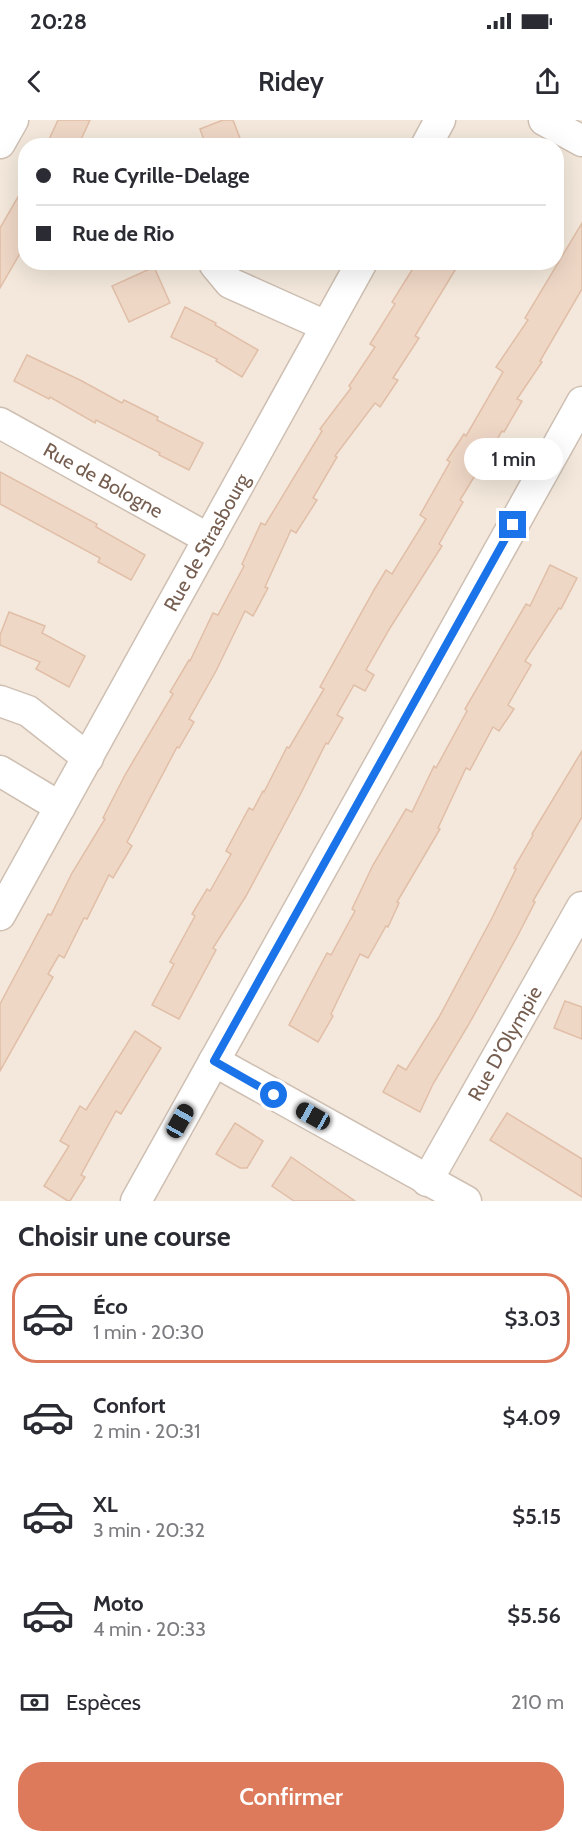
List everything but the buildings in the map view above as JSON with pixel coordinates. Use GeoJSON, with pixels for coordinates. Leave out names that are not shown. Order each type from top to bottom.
{"type":"FeatureCollection","features":[{"type":"Feature","properties":{"kind":"street"},"geometry":{"type":"LineString","coordinates":[[0,143],[13,120]]}},
{"type":"Feature","properties":{"kind":"street"},"geometry":{"type":"LineString","coordinates":[[430,138],[440,120]]}},
{"type":"Feature","properties":{"kind":"street"},"geometry":{"type":"LineString","coordinates":[[544,120],[582,141]]}},
{"type":"Feature","properties":{"kind":"street"},"geometry":{"type":"LineString","coordinates":[[220,270],[230,283],[326,326]]}},
{"type":"Feature","properties":{"kind":"street","name":"Rue de Strasbourg"},"geometry":{"type":"LineString","coordinates":[[0,915],[326,326],[348,270]]}},
{"type":"Feature","properties":{"kind":"street"},"geometry":{"type":"LineString","coordinates":[[136,1201],[582,402]]}},
{"type":"Feature","properties":{"kind":"street","name":"Rue de Bologne"},"geometry":{"type":"LineString","coordinates":[[0,423],[209,539]]}},
{"type":"Feature","properties":{"kind":"street"},"geometry":{"type":"LineString","coordinates":[[0,701],[28,711],[88,758]]}},
{"type":"Feature","properties":{"kind":"street"},"geometry":{"type":"LineString","coordinates":[[0,771],[60,807]]}},
{"type":"Feature","properties":{"kind":"street","name":"Rue D'Olympie"},"geometry":{"type":"LineString","coordinates":[[427,1181],[571,953],[582,907]]}},
{"type":"Feature","properties":{"kind":"street"},"geometry":{"type":"LineString","coordinates":[[214,1061],[466,1201]]}},
{"type":"Feature","properties":{"kind":"shaded area"},"geometry":{"type":"Polygon","coordinates":[[[0,120],[582,120],[582,1201],[0,1201],[0,120]]]}},
{"type":"Feature","properties":{"kind":"route"},"geometry":{"type":"LineString","coordinates":[[274,1095],[214,1061],[513,525]]}}]}
